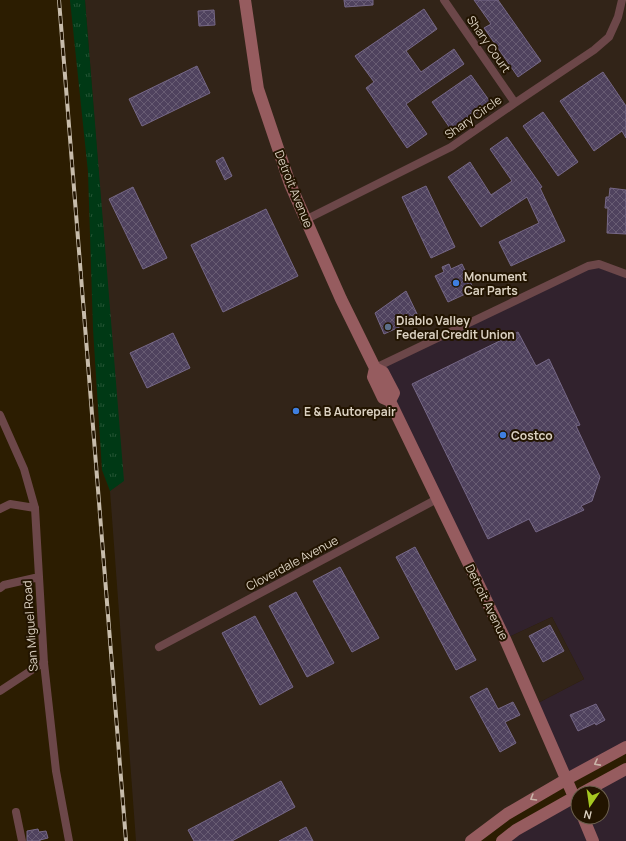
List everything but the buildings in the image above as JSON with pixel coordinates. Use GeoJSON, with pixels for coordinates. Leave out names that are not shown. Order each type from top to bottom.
{"type":"FeatureCollection","features":[{"type":"Feature","properties":{"kind":"street","name":"Detroit Avenue"},"geometry":{"type":"LineString","coordinates":[[245,0],[258,89],[290,184],[341,300],[374,368],[383,372],[394,393],[390,401],[505,639],[570,785]]}},
{"type":"Feature","properties":{"kind":"street","name":"Shary Court"},"geometry":{"type":"LineString","coordinates":[[444,0],[515,103]]}},
{"type":"Feature","properties":{"kind":"street","name":"Shary Circle"},"geometry":{"type":"LineString","coordinates":[[305,220],[451,147],[594,50],[609,37],[618,17],[622,0]]}},
{"type":"Feature","properties":{"kind":"street"},"geometry":{"type":"LineString","coordinates":[[374,368],[588,266],[599,264],[626,274]]}},
{"type":"Feature","properties":{"kind":"street","name":"San Miguel Road"},"geometry":{"type":"LineString","coordinates":[[0,415],[4,435],[24,469],[35,508],[44,662],[56,771],[69,841]]}},
{"type":"Feature","properties":{"kind":"street","name":"Cloverdale Avenue"},"geometry":{"type":"LineString","coordinates":[[159,648],[437,499]]}},
{"type":"Feature","properties":{"kind":"street"},"geometry":{"type":"LineString","coordinates":[[0,509],[10,504],[35,508]]}},
{"type":"Feature","properties":{"kind":"street"},"geometry":{"type":"LineString","coordinates":[[0,588],[4,585],[39,577]]}},
{"type":"Feature","properties":{"kind":"street"},"geometry":{"type":"LineString","coordinates":[[0,691],[44,662]]}},
{"type":"Feature","properties":{"kind":"street"},"geometry":{"type":"LineString","coordinates":[[471,841],[507,814],[626,747]]}},
{"type":"Feature","properties":{"kind":"street"},"geometry":{"type":"LineString","coordinates":[[600,785],[626,769]]}},
{"type":"Feature","properties":{"kind":"street"},"geometry":{"type":"LineString","coordinates":[[502,841],[516,830],[570,802]]}},
{"type":"Feature","properties":{"kind":"street"},"geometry":{"type":"LineString","coordinates":[[16,812],[22,841]]}},
{"type":"Feature","properties":{"kind":"street"},"geometry":{"type":"LineString","coordinates":[[586,825],[593,841]]}},
{"type":"Feature","properties":{"kind":"shaded area"},"geometry":{"type":"Polygon","coordinates":[[[85,0],[626,0],[626,274],[599,264],[375,368],[505,639],[552,617],[584,679],[534,705],[567,779],[471,841],[136,841],[110,491],[123,481],[85,0]]]}},
{"type":"Feature","properties":{"kind":"shaded area"},"geometry":{"type":"Polygon","coordinates":[[[594,265],[626,274],[626,747],[567,779],[534,705],[584,679],[552,617],[505,639],[375,368],[594,265]]]}},
{"type":"Feature","properties":{"kind":"shaded area"},"geometry":{"type":"Polygon","coordinates":[[[626,769],[626,841],[502,841],[570,800],[570,825],[610,825],[610,785],[597,785],[626,769]]]}},
{"type":"Feature","properties":{"kind":"green space"},"geometry":{"type":"Polygon","coordinates":[[[70,0],[85,0],[124,481],[110,491],[102,470],[93,329],[88,172],[70,0]]]}},
{"type":"Feature","properties":{"kind":"railway"},"geometry":{"type":"LineString","coordinates":[[59,0],[126,841]]}},
{"type":"Feature","properties":{"kind":"place","name":"Monument Car Parts"},"geometry":{"type":"Point","coordinates":[456,283]}},
{"type":"Feature","properties":{"kind":"place","name":"Diablo Valley Federal Credit Union"},"geometry":{"type":"Point","coordinates":[388,327]}},
{"type":"Feature","properties":{"kind":"place","name":"E & B Autorepair"},"geometry":{"type":"Point","coordinates":[296,411]}},
{"type":"Feature","properties":{"kind":"place","name":"Costco"},"geometry":{"type":"Point","coordinates":[503,435]}}]}
